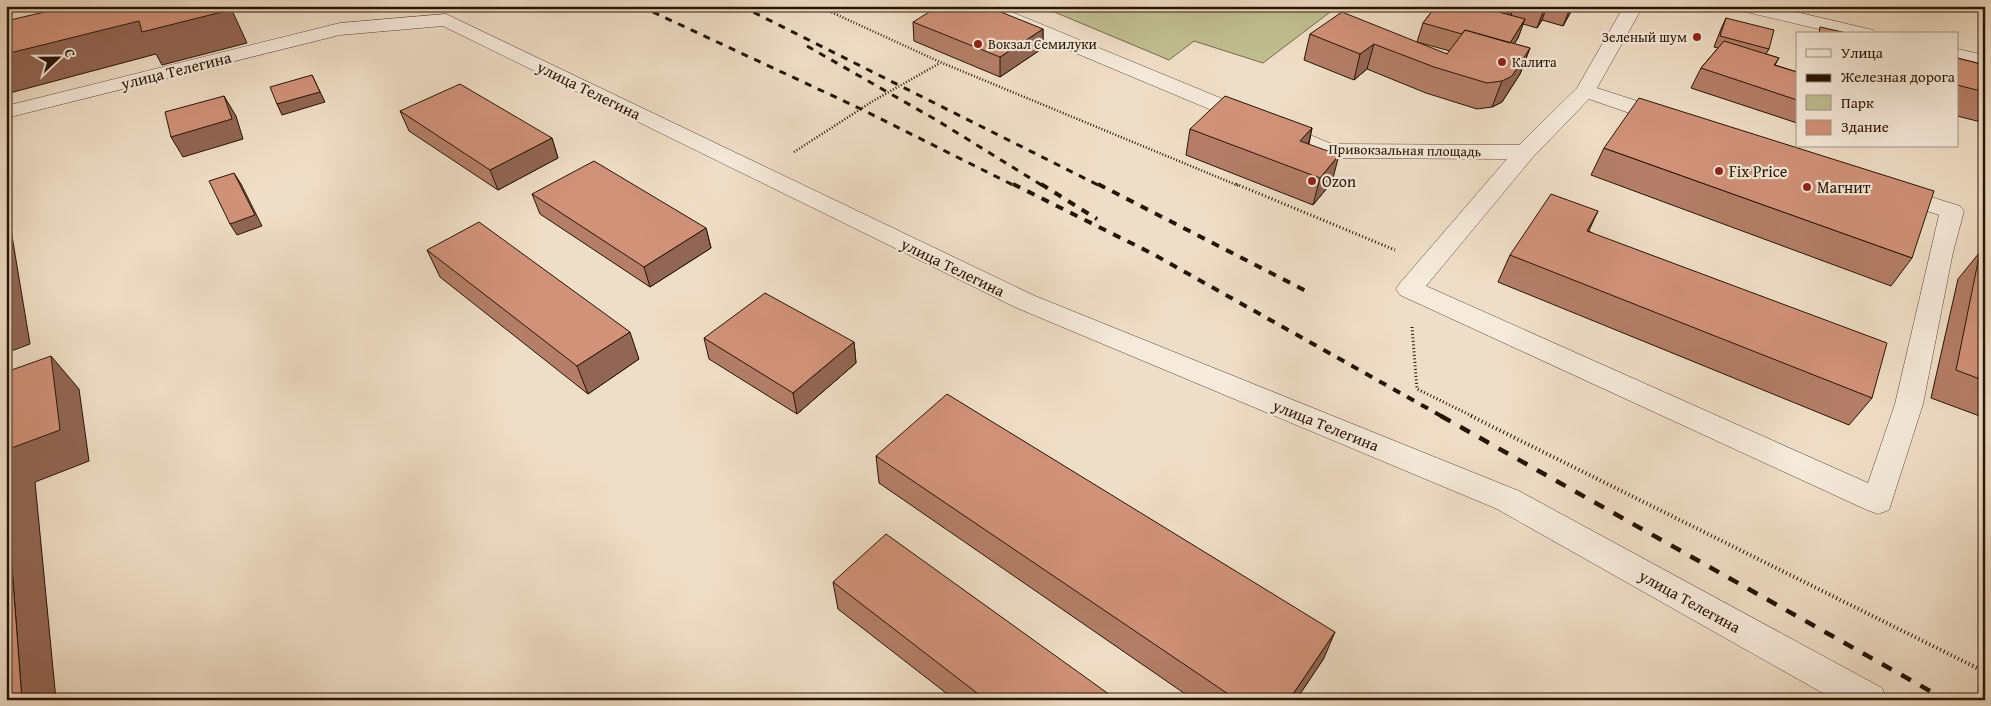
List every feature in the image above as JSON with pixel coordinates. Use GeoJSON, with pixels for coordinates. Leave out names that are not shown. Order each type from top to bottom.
{"type":"FeatureCollection","features":[{"type":"Feature","properties":{"kind":"street","name":"Привокзальная площадь"},"geometry":{"type":"LineString","coordinates":[[980,6],[1329,151],[1525,152]]}},
{"type":"Feature","properties":{"kind":"street"},"geometry":{"type":"LineString","coordinates":[[1634,6],[1585,91],[1525,152],[1410,289],[1878,501],[1910,404],[1941,252],[1952,211],[1868,183]]}},
{"type":"Feature","properties":{"kind":"street"},"geometry":{"type":"LineString","coordinates":[[1745,6],[1857,32]]}},
{"type":"Feature","properties":{"kind":"street","name":"улица Телегина"},"geometry":{"type":"LineString","coordinates":[[6,112],[340,29],[446,20],[1026,302],[1508,500],[1869,700]]}},
{"type":"Feature","properties":{"kind":"street"},"geometry":{"type":"LineString","coordinates":[[1958,54],[1985,61]]}},
{"type":"Feature","properties":{"kind":"street"},"geometry":{"type":"LineString","coordinates":[[1585,91],[1689,125]]}},
{"type":"Feature","properties":{"kind":"path"},"geometry":{"type":"LineString","coordinates":[[818,6],[940,62],[1430,265]]}},
{"type":"Feature","properties":{"kind":"path"},"geometry":{"type":"LineString","coordinates":[[760,174],[867,105],[940,62]]}},
{"type":"Feature","properties":{"kind":"path"},"geometry":{"type":"LineString","coordinates":[[1410,289],[1417,389],[1985,672]]}},
{"type":"Feature","properties":{"kind":"green space"},"geometry":{"type":"Polygon","coordinates":[[[1040,6],[1338,6],[1263,63],[1194,41],[1169,60],[1040,6]]]}},
{"type":"Feature","properties":{"kind":"building"},"geometry":{"type":"Polygon","coordinates":[[[51,6],[70,6],[52,10],[51,6]]]}},
{"type":"Feature","properties":{"kind":"building"},"geometry":{"type":"Polygon","coordinates":[[[70,6],[104,6],[106,12],[128,6],[228,6],[230,10],[142,32],[139,21],[6,54],[6,21],[70,6]]]}},
{"type":"Feature","properties":{"kind":"building"},"geometry":{"type":"Polygon","coordinates":[[[939,6],[986,6],[1043,29],[1000,57],[913,22],[939,6]]]}},
{"type":"Feature","properties":{"kind":"building"},"geometry":{"type":"Polygon","coordinates":[[[1436,6],[1476,6],[1525,19],[1510,43],[1465,30],[1462,34],[1423,23],[1436,6]]]}},
{"type":"Feature","properties":{"kind":"building"},"geometry":{"type":"Polygon","coordinates":[[[1342,12],[1447,54],[1465,30],[1530,48],[1512,76],[1502,81],[1487,83],[1434,67],[1374,44],[1360,54],[1310,34],[1342,12]]]}},
{"type":"Feature","properties":{"kind":"building"},"geometry":{"type":"Polygon","coordinates":[[[1726,18],[1774,30],[1769,49],[1720,36],[1726,18]]]}},
{"type":"Feature","properties":{"kind":"building"},"geometry":{"type":"Polygon","coordinates":[[[1820,27],[1842,32],[1819,32],[1820,27]]]}},
{"type":"Feature","properties":{"kind":"building"},"geometry":{"type":"Polygon","coordinates":[[[1724,41],[1779,58],[1774,65],[1796,72],[1796,100],[1701,68],[1724,41]]]}},
{"type":"Feature","properties":{"kind":"building"},"geometry":{"type":"Polygon","coordinates":[[[1958,58],[1985,65],[1985,92],[1958,85],[1958,58]]]}},
{"type":"Feature","properties":{"kind":"building"},"geometry":{"type":"Polygon","coordinates":[[[312,75],[320,92],[277,104],[270,87],[312,75]]]}},
{"type":"Feature","properties":{"kind":"building"},"geometry":{"type":"Polygon","coordinates":[[[460,84],[552,138],[490,170],[400,111],[460,84]]]}},
{"type":"Feature","properties":{"kind":"building"},"geometry":{"type":"Polygon","coordinates":[[[224,96],[232,119],[171,137],[165,112],[224,96]]]}},
{"type":"Feature","properties":{"kind":"building"},"geometry":{"type":"Polygon","coordinates":[[[1225,96],[1312,128],[1300,141],[1339,155],[1320,178],[1190,129],[1225,96]]]}},
{"type":"Feature","properties":{"kind":"building"},"geometry":{"type":"Polygon","coordinates":[[[1639,98],[1934,191],[1912,258],[1604,148],[1639,98]]]}},
{"type":"Feature","properties":{"kind":"building"},"geometry":{"type":"Polygon","coordinates":[[[594,161],[706,228],[644,267],[532,194],[594,161]]]}},
{"type":"Feature","properties":{"kind":"building"},"geometry":{"type":"Polygon","coordinates":[[[234,173],[255,215],[230,224],[209,181],[234,173]]]}},
{"type":"Feature","properties":{"kind":"building"},"geometry":{"type":"Polygon","coordinates":[[[1551,194],[1598,211],[1587,231],[1887,343],[1872,398],[1510,255],[1551,194]]]}},
{"type":"Feature","properties":{"kind":"building"},"geometry":{"type":"Polygon","coordinates":[[[479,222],[630,332],[577,366],[427,250],[479,222]]]}},
{"type":"Feature","properties":{"kind":"building"},"geometry":{"type":"Polygon","coordinates":[[[1980,252],[1985,253],[1985,381],[1956,370],[1980,252]]]}},
{"type":"Feature","properties":{"kind":"building"},"geometry":{"type":"Polygon","coordinates":[[[765,293],[854,342],[793,393],[704,338],[765,293]]]}},
{"type":"Feature","properties":{"kind":"building"},"geometry":{"type":"Polygon","coordinates":[[[51,356],[60,430],[6,450],[6,372],[51,356]]]}},
{"type":"Feature","properties":{"kind":"building"},"geometry":{"type":"Polygon","coordinates":[[[947,394],[1335,632],[1289,700],[1237,700],[876,456],[947,394]]]}},
{"type":"Feature","properties":{"kind":"building"},"geometry":{"type":"Polygon","coordinates":[[[6,488],[22,700],[6,700],[6,488]]]}},
{"type":"Feature","properties":{"kind":"building"},"geometry":{"type":"Polygon","coordinates":[[[886,534],[1117,700],[986,700],[833,582],[886,534]]]}},
{"type":"Feature","properties":{"kind":"railway"},"geometry":{"type":"LineString","coordinates":[[640,6],[861,109],[1015,186]]}},
{"type":"Feature","properties":{"kind":"railway"},"geometry":{"type":"LineString","coordinates":[[741,6],[1100,186]]}},
{"type":"Feature","properties":{"kind":"railway"},"geometry":{"type":"LineString","coordinates":[[807,46],[938,121],[1043,186]]}},
{"type":"Feature","properties":{"kind":"railway"},"geometry":{"type":"LineString","coordinates":[[1013,184],[1153,254],[1443,417]]}},
{"type":"Feature","properties":{"kind":"railway"},"geometry":{"type":"LineString","coordinates":[[1041,184],[1097,219]]}},
{"type":"Feature","properties":{"kind":"railway"},"geometry":{"type":"LineString","coordinates":[[1098,184],[1308,292]]}},
{"type":"Feature","properties":{"kind":"railway"},"geometry":{"type":"LineString","coordinates":[[1441,416],[1946,700]]}},
{"type":"Feature","properties":{"kind":"place","name":"Зеленый шум"},"geometry":{"type":"Point","coordinates":[1697,37]}},
{"type":"Feature","properties":{"kind":"place","name":"Вокзал Семилуки"},"geometry":{"type":"Point","coordinates":[978,44]}},
{"type":"Feature","properties":{"kind":"place","name":"Калита"},"geometry":{"type":"Point","coordinates":[1502,62]}},
{"type":"Feature","properties":{"kind":"place","name":"Fix Price"},"geometry":{"type":"Point","coordinates":[1719,171]}},
{"type":"Feature","properties":{"kind":"place","name":"Ozon"},"geometry":{"type":"Point","coordinates":[1312,181]}},
{"type":"Feature","properties":{"kind":"place","name":"Магнит"},"geometry":{"type":"Point","coordinates":[1807,187]}}]}
